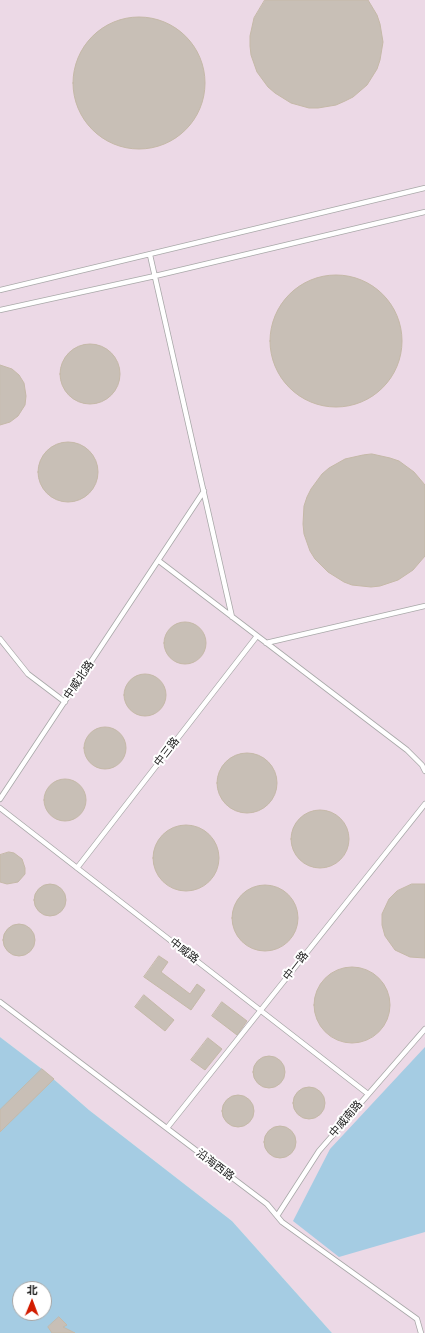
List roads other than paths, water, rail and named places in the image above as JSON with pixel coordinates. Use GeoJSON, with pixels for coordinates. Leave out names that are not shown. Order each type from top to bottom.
{"type":"FeatureCollection","features":[{"type":"Feature","properties":{"kind":"lane"},"geometry":{"type":"LineString","coordinates":[[0,290],[425,188]]}},
{"type":"Feature","properties":{"kind":"lane"},"geometry":{"type":"LineString","coordinates":[[0,310],[155,276],[425,212]]}},
{"type":"Feature","properties":{"kind":"lane"},"geometry":{"type":"LineString","coordinates":[[150,255],[232,616]]}},
{"type":"Feature","properties":{"kind":"lane","name":"中威北路"},"geometry":{"type":"LineString","coordinates":[[0,799],[204,491]]}},
{"type":"Feature","properties":{"kind":"lane"},"geometry":{"type":"LineString","coordinates":[[159,561],[407,750],[422,765],[425,772]]}},
{"type":"Feature","properties":{"kind":"lane"},"geometry":{"type":"LineString","coordinates":[[266,643],[425,606]]}},
{"type":"Feature","properties":{"kind":"lane","name":"中三路"},"geometry":{"type":"LineString","coordinates":[[77,868],[257,636]]}},
{"type":"Feature","properties":{"kind":"lane"},"geometry":{"type":"LineString","coordinates":[[0,639],[28,674],[65,702]]}},
{"type":"Feature","properties":{"kind":"lane","name":"中一路"},"geometry":{"type":"LineString","coordinates":[[167,1128],[425,804]]}},
{"type":"Feature","properties":{"kind":"lane","name":"中威路"},"geometry":{"type":"LineString","coordinates":[[0,808],[368,1094]]}},
{"type":"Feature","properties":{"kind":"lane","name":"沿海西路"},"geometry":{"type":"LineString","coordinates":[[0,1002],[267,1204],[282,1222],[417,1319],[421,1333]]}},
{"type":"Feature","properties":{"kind":"lane","name":"中威南路"},"geometry":{"type":"LineString","coordinates":[[277,1216],[319,1151],[425,1029]]}},
{"type":"Feature","properties":{"kind":"water"},"geometry":{"type":"Polygon","coordinates":[[[0,1037],[42,1069],[89,1110],[232,1221],[332,1333],[0,1333],[0,1037]]]}},
{"type":"Feature","properties":{"kind":"water"},"geometry":{"type":"Polygon","coordinates":[[[425,1047],[425,1232],[339,1257],[293,1221],[330,1149],[425,1047]]]}}]}
